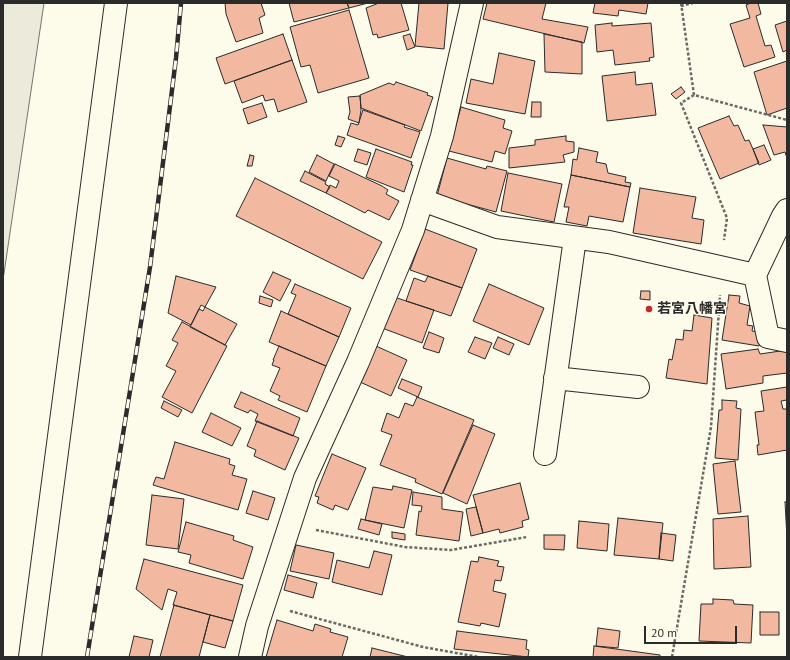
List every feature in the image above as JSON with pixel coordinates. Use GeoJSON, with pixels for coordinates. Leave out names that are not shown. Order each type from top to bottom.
{"type":"FeatureCollection","features":[{"type":"Feature","properties":{"kind":"street"},"geometry":{"type":"LineString","coordinates":[[30,657],[116,3]]}},
{"type":"Feature","properties":{"kind":"street"},"geometry":{"type":"LineString","coordinates":[[250,657],[264,605],[305,478],[361,354],[413,230],[442,136],[472,3]]}},
{"type":"Feature","properties":{"kind":"street"},"geometry":{"type":"LineString","coordinates":[[422,200],[497,227],[609,242],[755,275]]}},
{"type":"Feature","properties":{"kind":"street"},"geometry":{"type":"LineString","coordinates":[[787,210],[755,275],[768,337],[787,341]]}},
{"type":"Feature","properties":{"kind":"street"},"geometry":{"type":"LineString","coordinates":[[545,454],[575,238]]}},
{"type":"Feature","properties":{"kind":"street"},"geometry":{"type":"LineString","coordinates":[[555,378],[638,387]]}},
{"type":"Feature","properties":{"kind":"path"},"geometry":{"type":"LineString","coordinates":[[693,3],[681,5],[694,95]]}},
{"type":"Feature","properties":{"kind":"path"},"geometry":{"type":"LineString","coordinates":[[672,657],[711,427],[722,267],[727,218],[681,103],[694,95],[787,120]]}},
{"type":"Feature","properties":{"kind":"path"},"geometry":{"type":"LineString","coordinates":[[290,525],[405,547],[450,550],[527,537]]}},
{"type":"Feature","properties":{"kind":"path"},"geometry":{"type":"LineString","coordinates":[[264,605],[423,647],[480,657]]}},
{"type":"Feature","properties":{"kind":"shaded area"},"geometry":{"type":"Polygon","coordinates":[[[3,3],[44,3],[3,280],[3,3]]]}},
{"type":"Feature","properties":{"kind":"building"},"geometry":{"type":"Polygon","coordinates":[[[225,3],[261,3],[265,15],[259,18],[263,33],[236,42],[226,14],[225,3]]]}},
{"type":"Feature","properties":{"kind":"building"},"geometry":{"type":"Polygon","coordinates":[[[289,3],[347,3],[349,8],[294,22],[289,3]]]}},
{"type":"Feature","properties":{"kind":"building"},"geometry":{"type":"Polygon","coordinates":[[[347,3],[368,3],[349,8],[347,3]]]}},
{"type":"Feature","properties":{"kind":"building"},"geometry":{"type":"Polygon","coordinates":[[[379,3],[401,3],[409,30],[378,38],[377,34],[373,35],[366,8],[379,3]]]}},
{"type":"Feature","properties":{"kind":"building"},"geometry":{"type":"Polygon","coordinates":[[[419,3],[448,3],[444,49],[415,46],[419,3]]]}},
{"type":"Feature","properties":{"kind":"building"},"geometry":{"type":"Polygon","coordinates":[[[487,3],[546,3],[542,19],[588,27],[584,43],[483,19],[487,3]]]}},
{"type":"Feature","properties":{"kind":"building"},"geometry":{"type":"Polygon","coordinates":[[[595,3],[648,3],[646,14],[619,10],[618,16],[593,13],[595,3]]]}},
{"type":"Feature","properties":{"kind":"building"},"geometry":{"type":"Polygon","coordinates":[[[758,3],[761,14],[756,16],[765,46],[771,45],[775,57],[744,67],[730,24],[750,18],[746,5],[758,3]]]}},
{"type":"Feature","properties":{"kind":"building"},"geometry":{"type":"Polygon","coordinates":[[[349,10],[369,78],[318,93],[310,65],[301,67],[290,27],[349,10]]]}},
{"type":"Feature","properties":{"kind":"building"},"geometry":{"type":"Polygon","coordinates":[[[787,21],[787,50],[783,52],[775,25],[787,21]]]}},
{"type":"Feature","properties":{"kind":"building"},"geometry":{"type":"Polygon","coordinates":[[[612,23],[612,26],[651,23],[654,57],[649,58],[650,61],[615,65],[613,50],[597,52],[595,25],[612,23]]]}},
{"type":"Feature","properties":{"kind":"building"},"geometry":{"type":"Polygon","coordinates":[[[283,34],[292,60],[225,84],[216,58],[283,34]]]}},
{"type":"Feature","properties":{"kind":"building"},"geometry":{"type":"Polygon","coordinates":[[[410,34],[415,47],[407,50],[403,36],[410,34]]]}},
{"type":"Feature","properties":{"kind":"building"},"geometry":{"type":"Polygon","coordinates":[[[544,34],[582,42],[582,74],[545,72],[544,34]]]}},
{"type":"Feature","properties":{"kind":"building"},"geometry":{"type":"Polygon","coordinates":[[[499,53],[535,61],[525,114],[466,103],[471,79],[493,84],[499,53]]]}},
{"type":"Feature","properties":{"kind":"building"},"geometry":{"type":"Polygon","coordinates":[[[292,60],[307,102],[278,112],[274,99],[265,101],[263,95],[242,103],[234,81],[292,60]]]}},
{"type":"Feature","properties":{"kind":"building"},"geometry":{"type":"Polygon","coordinates":[[[787,61],[787,108],[767,115],[754,72],[787,61]]]}},
{"type":"Feature","properties":{"kind":"building"},"geometry":{"type":"Polygon","coordinates":[[[635,72],[636,85],[652,83],[656,115],[607,121],[602,76],[635,72]]]}},
{"type":"Feature","properties":{"kind":"building"},"geometry":{"type":"Polygon","coordinates":[[[396,82],[428,93],[427,95],[433,97],[421,131],[361,108],[360,95],[389,83],[394,85],[396,82]]]}},
{"type":"Feature","properties":{"kind":"building"},"geometry":{"type":"Polygon","coordinates":[[[681,87],[685,92],[676,99],[671,94],[681,87]]]}},
{"type":"Feature","properties":{"kind":"building"},"geometry":{"type":"Polygon","coordinates":[[[360,96],[361,110],[359,123],[348,119],[350,112],[348,97],[360,96]]]}},
{"type":"Feature","properties":{"kind":"building"},"geometry":{"type":"Polygon","coordinates":[[[532,102],[541,102],[541,117],[531,117],[532,102]]]}},
{"type":"Feature","properties":{"kind":"building"},"geometry":{"type":"Polygon","coordinates":[[[262,103],[267,117],[248,124],[243,109],[262,103]]]}},
{"type":"Feature","properties":{"kind":"building"},"geometry":{"type":"Polygon","coordinates":[[[461,107],[505,120],[503,128],[512,131],[505,154],[495,151],[492,162],[449,151],[461,107]]]}},
{"type":"Feature","properties":{"kind":"building"},"geometry":{"type":"Polygon","coordinates":[[[363,110],[420,132],[411,158],[347,135],[351,123],[358,125],[363,110]]]}},
{"type":"Feature","properties":{"kind":"building"},"geometry":{"type":"Polygon","coordinates":[[[729,116],[734,126],[738,125],[745,141],[749,140],[759,163],[720,179],[698,128],[729,116]]]}},
{"type":"Feature","properties":{"kind":"building"},"geometry":{"type":"Polygon","coordinates":[[[763,125],[787,127],[787,158],[785,152],[774,155],[763,125]]]}},
{"type":"Feature","properties":{"kind":"building"},"geometry":{"type":"Polygon","coordinates":[[[338,136],[345,138],[341,147],[335,145],[338,136]]]}},
{"type":"Feature","properties":{"kind":"building"},"geometry":{"type":"Polygon","coordinates":[[[566,136],[566,141],[574,142],[574,152],[563,155],[565,162],[509,168],[509,148],[535,145],[535,140],[566,136]]]}},
{"type":"Feature","properties":{"kind":"building"},"geometry":{"type":"Polygon","coordinates":[[[764,145],[771,160],[759,165],[753,149],[764,145]]]}},
{"type":"Feature","properties":{"kind":"building"},"geometry":{"type":"Polygon","coordinates":[[[579,148],[598,152],[596,162],[606,164],[608,173],[626,177],[625,182],[631,183],[630,187],[571,175],[573,159],[577,160],[579,148]]]}},
{"type":"Feature","properties":{"kind":"building"},"geometry":{"type":"Polygon","coordinates":[[[358,149],[371,153],[367,165],[354,161],[358,149]]]}},
{"type":"Feature","properties":{"kind":"building"},"geometry":{"type":"Polygon","coordinates":[[[376,149],[412,162],[411,165],[413,165],[404,192],[366,177],[376,149]]]}},
{"type":"Feature","properties":{"kind":"building"},"geometry":{"type":"Polygon","coordinates":[[[250,155],[254,156],[252,166],[247,166],[250,155]]]}},
{"type":"Feature","properties":{"kind":"building"},"geometry":{"type":"Polygon","coordinates":[[[317,155],[334,164],[326,181],[309,172],[317,155]]]}},
{"type":"Feature","properties":{"kind":"building"},"geometry":{"type":"Polygon","coordinates":[[[447,158],[486,169],[487,166],[507,171],[496,212],[437,196],[447,158]]]}},
{"type":"Feature","properties":{"kind":"building"},"geometry":{"type":"Polygon","coordinates":[[[335,164],[382,186],[388,190],[386,194],[399,201],[389,220],[368,210],[365,213],[326,193],[330,185],[336,188],[339,181],[329,176],[335,164]]]}},
{"type":"Feature","properties":{"kind":"building"},"geometry":{"type":"Polygon","coordinates":[[[305,171],[326,182],[325,184],[330,187],[326,193],[300,181],[305,171]]]}},
{"type":"Feature","properties":{"kind":"building"},"geometry":{"type":"Polygon","coordinates":[[[508,173],[562,184],[554,222],[501,211],[508,173]]]}},
{"type":"Feature","properties":{"kind":"building"},"geometry":{"type":"Polygon","coordinates":[[[571,175],[630,187],[623,222],[589,216],[587,226],[566,222],[569,207],[564,207],[571,175]]]}},
{"type":"Feature","properties":{"kind":"building"},"geometry":{"type":"Polygon","coordinates":[[[255,178],[382,242],[363,279],[236,216],[255,178]]]}},
{"type":"Feature","properties":{"kind":"building"},"geometry":{"type":"Polygon","coordinates":[[[640,188],[696,197],[692,218],[704,220],[701,244],[633,233],[640,188]]]}},
{"type":"Feature","properties":{"kind":"building"},"geometry":{"type":"Polygon","coordinates":[[[425,229],[477,249],[462,288],[410,270],[425,229]]]}},
{"type":"Feature","properties":{"kind":"building"},"geometry":{"type":"Polygon","coordinates":[[[273,272],[291,280],[280,301],[263,292],[273,272]]]}},
{"type":"Feature","properties":{"kind":"building"},"geometry":{"type":"Polygon","coordinates":[[[176,276],[216,287],[205,307],[201,305],[191,325],[168,313],[176,276]]]}},
{"type":"Feature","properties":{"kind":"building"},"geometry":{"type":"Polygon","coordinates":[[[428,276],[462,288],[451,316],[406,301],[414,278],[425,282],[428,276]]]}},
{"type":"Feature","properties":{"kind":"building"},"geometry":{"type":"Polygon","coordinates":[[[295,284],[351,308],[339,337],[288,314],[296,295],[291,293],[295,284]]]}},
{"type":"Feature","properties":{"kind":"building"},"geometry":{"type":"Polygon","coordinates":[[[489,284],[544,308],[529,345],[473,321],[489,284]]]}},
{"type":"Feature","properties":{"kind":"building"},"geometry":{"type":"Polygon","coordinates":[[[641,291],[650,291],[650,300],[640,299],[641,291]]]}},
{"type":"Feature","properties":{"kind":"building"},"geometry":{"type":"Polygon","coordinates":[[[729,295],[740,296],[739,303],[750,306],[747,325],[753,326],[752,331],[758,332],[761,338],[759,346],[722,340],[729,295]]]}},
{"type":"Feature","properties":{"kind":"building"},"geometry":{"type":"Polygon","coordinates":[[[260,296],[273,300],[271,307],[259,303],[260,296]]]}},
{"type":"Feature","properties":{"kind":"building"},"geometry":{"type":"Polygon","coordinates":[[[394,297],[434,310],[422,343],[382,328],[394,297]]]}},
{"type":"Feature","properties":{"kind":"building"},"geometry":{"type":"Polygon","coordinates":[[[205,307],[237,324],[225,345],[190,327],[199,309],[203,311],[205,307]]]}},
{"type":"Feature","properties":{"kind":"building"},"geometry":{"type":"Polygon","coordinates":[[[281,311],[339,337],[326,366],[269,342],[281,311]]]}},
{"type":"Feature","properties":{"kind":"building"},"geometry":{"type":"Polygon","coordinates":[[[694,315],[712,318],[707,384],[666,378],[669,359],[672,360],[676,339],[683,340],[684,330],[692,331],[694,315]]]}},
{"type":"Feature","properties":{"kind":"building"},"geometry":{"type":"Polygon","coordinates":[[[182,322],[227,346],[192,413],[162,397],[176,371],[166,366],[178,343],[172,340],[182,322]]]}},
{"type":"Feature","properties":{"kind":"building"},"geometry":{"type":"Polygon","coordinates":[[[429,332],[444,338],[439,353],[423,348],[429,332]]]}},
{"type":"Feature","properties":{"kind":"building"},"geometry":{"type":"Polygon","coordinates":[[[475,337],[492,343],[485,359],[468,352],[475,337]]]}},
{"type":"Feature","properties":{"kind":"building"},"geometry":{"type":"Polygon","coordinates":[[[498,337],[514,344],[509,355],[493,348],[498,337]]]}},
{"type":"Feature","properties":{"kind":"building"},"geometry":{"type":"Polygon","coordinates":[[[279,346],[326,366],[307,412],[278,400],[280,396],[270,391],[280,368],[272,365],[279,346]]]}},
{"type":"Feature","properties":{"kind":"building"},"geometry":{"type":"Polygon","coordinates":[[[376,346],[407,360],[391,396],[360,382],[376,346]]]}},
{"type":"Feature","properties":{"kind":"building"},"geometry":{"type":"Polygon","coordinates":[[[758,349],[760,354],[787,350],[787,373],[763,376],[763,383],[726,389],[721,354],[758,349]]]}},
{"type":"Feature","properties":{"kind":"building"},"geometry":{"type":"Polygon","coordinates":[[[402,379],[422,387],[418,397],[398,388],[402,379]]]}},
{"type":"Feature","properties":{"kind":"building"},"geometry":{"type":"Polygon","coordinates":[[[787,387],[787,400],[781,401],[783,409],[787,409],[787,450],[758,455],[757,445],[759,445],[755,412],[764,411],[761,391],[787,387]]]}},
{"type":"Feature","properties":{"kind":"building"},"geometry":{"type":"Polygon","coordinates":[[[241,392],[300,418],[293,436],[255,421],[258,414],[250,410],[248,413],[234,407],[241,392]]]}},
{"type":"Feature","properties":{"kind":"building"},"geometry":{"type":"Polygon","coordinates":[[[417,397],[474,420],[442,494],[415,482],[416,479],[380,465],[392,435],[381,431],[387,413],[399,418],[405,403],[413,406],[417,397]]]}},
{"type":"Feature","properties":{"kind":"building"},"geometry":{"type":"Polygon","coordinates":[[[722,400],[737,401],[736,408],[741,409],[738,460],[715,458],[719,410],[722,410],[722,400]]]}},
{"type":"Feature","properties":{"kind":"building"},"geometry":{"type":"Polygon","coordinates":[[[164,401],[182,410],[178,417],[161,408],[164,401]]]}},
{"type":"Feature","properties":{"kind":"building"},"geometry":{"type":"Polygon","coordinates":[[[211,413],[241,428],[232,446],[202,432],[211,413]]]}},
{"type":"Feature","properties":{"kind":"building"},"geometry":{"type":"Polygon","coordinates":[[[257,421],[299,438],[285,470],[254,456],[256,450],[247,446],[257,421]]]}},
{"type":"Feature","properties":{"kind":"building"},"geometry":{"type":"Polygon","coordinates":[[[473,425],[495,434],[467,504],[443,493],[473,425]]]}},
{"type":"Feature","properties":{"kind":"building"},"geometry":{"type":"Polygon","coordinates":[[[175,442],[230,459],[229,464],[235,466],[232,475],[247,479],[238,510],[153,485],[156,477],[164,479],[175,442]]]}},
{"type":"Feature","properties":{"kind":"building"},"geometry":{"type":"Polygon","coordinates":[[[332,454],[366,468],[348,510],[335,505],[333,510],[317,503],[319,497],[315,496],[332,454]]]}},
{"type":"Feature","properties":{"kind":"building"},"geometry":{"type":"Polygon","coordinates":[[[735,461],[741,512],[718,514],[713,464],[735,461]]]}},
{"type":"Feature","properties":{"kind":"building"},"geometry":{"type":"Polygon","coordinates":[[[520,483],[529,519],[522,521],[523,527],[500,533],[499,529],[483,533],[473,495],[520,483]]]}},
{"type":"Feature","properties":{"kind":"building"},"geometry":{"type":"Polygon","coordinates":[[[393,486],[412,490],[404,528],[365,520],[373,487],[392,490],[393,486]]]}},
{"type":"Feature","properties":{"kind":"building"},"geometry":{"type":"Polygon","coordinates":[[[253,491],[275,498],[268,520],[246,513],[253,491]]]}},
{"type":"Feature","properties":{"kind":"building"},"geometry":{"type":"Polygon","coordinates":[[[413,492],[442,497],[442,509],[463,512],[459,541],[416,535],[419,511],[421,512],[422,506],[412,505],[413,492]]]}},
{"type":"Feature","properties":{"kind":"building"},"geometry":{"type":"Polygon","coordinates":[[[152,495],[184,499],[178,549],[146,545],[152,495]]]}},
{"type":"Feature","properties":{"kind":"building"},"geometry":{"type":"Polygon","coordinates":[[[785,502],[787,502],[787,538],[785,502]]]}},
{"type":"Feature","properties":{"kind":"building"},"geometry":{"type":"Polygon","coordinates":[[[476,507],[483,533],[471,536],[466,509],[476,507]]]}},
{"type":"Feature","properties":{"kind":"building"},"geometry":{"type":"Polygon","coordinates":[[[748,516],[751,567],[714,569],[713,519],[748,516]]]}},
{"type":"Feature","properties":{"kind":"building"},"geometry":{"type":"Polygon","coordinates":[[[618,518],[663,523],[659,559],[614,555],[618,518]]]}},
{"type":"Feature","properties":{"kind":"building"},"geometry":{"type":"Polygon","coordinates":[[[361,519],[382,524],[379,535],[358,529],[361,519]]]}},
{"type":"Feature","properties":{"kind":"building"},"geometry":{"type":"Polygon","coordinates":[[[579,521],[609,524],[607,551],[577,548],[579,521]]]}},
{"type":"Feature","properties":{"kind":"building"},"geometry":{"type":"Polygon","coordinates":[[[186,522],[234,536],[233,540],[253,547],[243,579],[189,563],[191,555],[178,552],[186,522]]]}},
{"type":"Feature","properties":{"kind":"building"},"geometry":{"type":"Polygon","coordinates":[[[392,532],[405,534],[405,540],[392,538],[392,532]]]}},
{"type":"Feature","properties":{"kind":"building"},"geometry":{"type":"Polygon","coordinates":[[[661,533],[676,535],[673,561],[659,559],[661,533]]]}},
{"type":"Feature","properties":{"kind":"building"},"geometry":{"type":"Polygon","coordinates":[[[544,535],[565,535],[564,550],[544,549],[544,535]]]}},
{"type":"Feature","properties":{"kind":"building"},"geometry":{"type":"Polygon","coordinates":[[[296,545],[334,553],[329,579],[290,571],[296,545]]]}},
{"type":"Feature","properties":{"kind":"building"},"geometry":{"type":"Polygon","coordinates":[[[374,551],[392,555],[382,595],[332,582],[337,560],[369,568],[374,551]]]}},
{"type":"Feature","properties":{"kind":"building"},"geometry":{"type":"Polygon","coordinates":[[[479,557],[499,561],[497,566],[504,567],[501,581],[495,580],[493,591],[506,594],[499,627],[481,623],[480,626],[458,622],[471,561],[478,562],[479,557]]]}},
{"type":"Feature","properties":{"kind":"building"},"geometry":{"type":"Polygon","coordinates":[[[144,559],[243,585],[233,621],[173,605],[177,592],[168,589],[162,610],[136,589],[144,559]]]}},
{"type":"Feature","properties":{"kind":"building"},"geometry":{"type":"Polygon","coordinates":[[[288,575],[317,583],[313,598],[284,590],[288,575]]]}},
{"type":"Feature","properties":{"kind":"building"},"geometry":{"type":"Polygon","coordinates":[[[713,599],[733,600],[734,604],[753,605],[751,643],[699,641],[701,604],[713,604],[713,599]]]}},
{"type":"Feature","properties":{"kind":"building"},"geometry":{"type":"Polygon","coordinates":[[[174,605],[210,615],[199,657],[160,657],[174,605]]]}},
{"type":"Feature","properties":{"kind":"building"},"geometry":{"type":"Polygon","coordinates":[[[760,612],[779,612],[779,635],[760,635],[760,612]]]}},
{"type":"Feature","properties":{"kind":"building"},"geometry":{"type":"Polygon","coordinates":[[[210,615],[233,621],[225,648],[203,642],[210,615]]]}},
{"type":"Feature","properties":{"kind":"building"},"geometry":{"type":"Polygon","coordinates":[[[277,620],[313,631],[315,624],[331,629],[330,632],[348,637],[342,657],[266,657],[277,620]]]}},
{"type":"Feature","properties":{"kind":"building"},"geometry":{"type":"Polygon","coordinates":[[[598,628],[620,631],[618,648],[596,646],[598,628]]]}},
{"type":"Feature","properties":{"kind":"building"},"geometry":{"type":"Polygon","coordinates":[[[457,631],[527,640],[526,649],[529,650],[528,657],[454,649],[457,631]]]}},
{"type":"Feature","properties":{"kind":"building"},"geometry":{"type":"Polygon","coordinates":[[[134,636],[153,640],[149,657],[129,657],[134,636]]]}},
{"type":"Feature","properties":{"kind":"building"},"geometry":{"type":"Polygon","coordinates":[[[594,646],[660,655],[660,657],[593,657],[594,646]]]}},
{"type":"Feature","properties":{"kind":"building"},"geometry":{"type":"Polygon","coordinates":[[[372,648],[408,657],[370,657],[372,648]]]}},
{"type":"Feature","properties":{"kind":"railway"},"geometry":{"type":"LineString","coordinates":[[87,657],[150,267],[176,58],[181,3]]}},
{"type":"Feature","properties":{"kind":"place","name":"若宮八幡宮"},"geometry":{"type":"Point","coordinates":[649,309]}}]}
